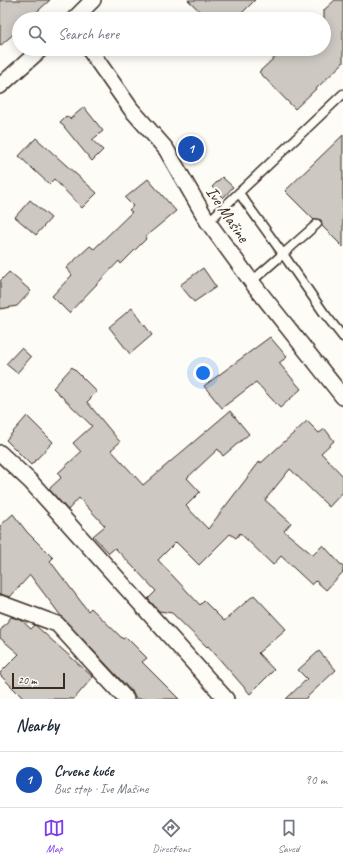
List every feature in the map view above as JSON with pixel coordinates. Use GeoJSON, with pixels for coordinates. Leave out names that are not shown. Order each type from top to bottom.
{"type":"FeatureCollection","features":[{"type":"Feature","properties":{"kind":"street"},"geometry":{"type":"LineString","coordinates":[[81,12],[92,0]]}},
{"type":"Feature","properties":{"kind":"street"},"geometry":{"type":"LineString","coordinates":[[0,86],[33,56]]}},
{"type":"Feature","properties":{"kind":"street","name":"Ive Mašine"},"geometry":{"type":"LineString","coordinates":[[94,56],[131,109],[166,149],[208,222],[252,281],[343,396]]}},
{"type":"Feature","properties":{"kind":"street"},"geometry":{"type":"LineString","coordinates":[[0,453],[31,482],[226,699]]}},
{"type":"Feature","properties":{"kind":"street"},"geometry":{"type":"LineString","coordinates":[[0,603],[57,624],[126,699]]}},
{"type":"Feature","properties":{"kind":"lane"},"geometry":{"type":"LineString","coordinates":[[208,222],[343,94]]}},
{"type":"Feature","properties":{"kind":"lane"},"geometry":{"type":"LineString","coordinates":[[239,193],[324,313],[343,337]]}},
{"type":"Feature","properties":{"kind":"lane"},"geometry":{"type":"LineString","coordinates":[[252,281],[317,224]]}},
{"type":"Feature","properties":{"kind":"building"},"geometry":{"type":"Polygon","coordinates":[[[0,0],[50,0],[37,12],[12,12],[12,35],[0,46],[0,0]]]}},
{"type":"Feature","properties":{"kind":"building"},"geometry":{"type":"Polygon","coordinates":[[[188,0],[255,0],[243,12],[201,12],[188,0]]]}},
{"type":"Feature","properties":{"kind":"building"},"geometry":{"type":"Polygon","coordinates":[[[335,0],[343,0],[343,63],[295,109],[259,72],[276,56],[331,56],[331,12],[324,12],[324,10],[335,0]]]}},
{"type":"Feature","properties":{"kind":"building"},"geometry":{"type":"Polygon","coordinates":[[[84,107],[103,131],[92,140],[103,150],[92,161],[60,122],[66,116],[70,119],[84,107]]]}},
{"type":"Feature","properties":{"kind":"building"},"geometry":{"type":"Polygon","coordinates":[[[343,135],[343,247],[322,226],[321,220],[314,220],[285,191],[343,135]]]}},
{"type":"Feature","properties":{"kind":"building"},"geometry":{"type":"Polygon","coordinates":[[[36,138],[97,193],[82,208],[54,179],[49,184],[19,156],[36,138]]]}},
{"type":"Feature","properties":{"kind":"building"},"geometry":{"type":"Polygon","coordinates":[[[222,177],[233,187],[223,198],[212,187],[222,177]]]}},
{"type":"Feature","properties":{"kind":"building"},"geometry":{"type":"Polygon","coordinates":[[[148,179],[176,211],[145,237],[146,239],[121,264],[119,261],[69,313],[52,296],[72,275],[66,268],[90,246],[94,249],[132,212],[129,210],[133,206],[125,198],[148,179]]]}},
{"type":"Feature","properties":{"kind":"building"},"geometry":{"type":"Polygon","coordinates":[[[30,200],[51,218],[36,235],[15,217],[30,200]]]}},
{"type":"Feature","properties":{"kind":"building"},"geometry":{"type":"Polygon","coordinates":[[[203,268],[216,287],[194,302],[180,285],[203,268]]]}},
{"type":"Feature","properties":{"kind":"building"},"geometry":{"type":"Polygon","coordinates":[[[9,272],[31,291],[17,306],[0,309],[0,281],[9,272]]]}},
{"type":"Feature","properties":{"kind":"building"},"geometry":{"type":"Polygon","coordinates":[[[132,308],[152,335],[130,354],[109,327],[132,308]]]}},
{"type":"Feature","properties":{"kind":"building"},"geometry":{"type":"Polygon","coordinates":[[[270,337],[287,357],[279,363],[301,389],[280,408],[256,382],[222,408],[204,386],[270,337]]]}},
{"type":"Feature","properties":{"kind":"building"},"geometry":{"type":"Polygon","coordinates":[[[21,348],[31,357],[17,373],[6,364],[21,348]]]}},
{"type":"Feature","properties":{"kind":"building"},"geometry":{"type":"Polygon","coordinates":[[[72,367],[97,392],[87,402],[120,442],[111,450],[143,485],[230,411],[249,434],[223,456],[218,449],[187,478],[200,492],[186,506],[208,529],[260,461],[261,463],[307,421],[319,433],[325,429],[334,441],[321,453],[343,476],[343,492],[329,507],[290,469],[265,500],[291,523],[284,531],[313,555],[323,545],[343,567],[343,572],[326,590],[316,581],[312,585],[281,556],[273,565],[240,533],[236,538],[230,534],[199,565],[176,542],[158,560],[200,605],[204,601],[224,621],[254,595],[286,629],[258,653],[274,670],[250,694],[208,646],[207,647],[172,613],[159,611],[148,599],[156,591],[115,548],[109,553],[93,536],[105,526],[79,498],[68,510],[49,489],[61,478],[58,473],[81,452],[73,443],[92,426],[53,388],[72,367]]]}},
{"type":"Feature","properties":{"kind":"building"},"geometry":{"type":"Polygon","coordinates":[[[27,416],[53,442],[31,465],[6,440],[27,416]]]}},
{"type":"Feature","properties":{"kind":"building"},"geometry":{"type":"Polygon","coordinates":[[[13,514],[27,532],[53,558],[50,561],[88,611],[91,608],[123,639],[126,637],[147,658],[142,662],[179,699],[137,699],[61,616],[30,575],[10,597],[0,594],[0,526],[13,514]]]}},
{"type":"Feature","properties":{"kind":"building"},"geometry":{"type":"Polygon","coordinates":[[[11,617],[21,620],[31,629],[35,625],[93,677],[74,699],[24,699],[0,675],[0,673],[19,654],[0,638],[0,631],[11,617]]]}},
{"type":"Feature","properties":{"kind":"building"},"geometry":{"type":"Polygon","coordinates":[[[319,651],[336,670],[305,699],[286,699],[307,679],[298,670],[319,651]]]}},
{"type":"Feature","properties":{"kind":"place","name":"Crvene kuće"},"geometry":{"type":"Point","coordinates":[191,149]}}]}
